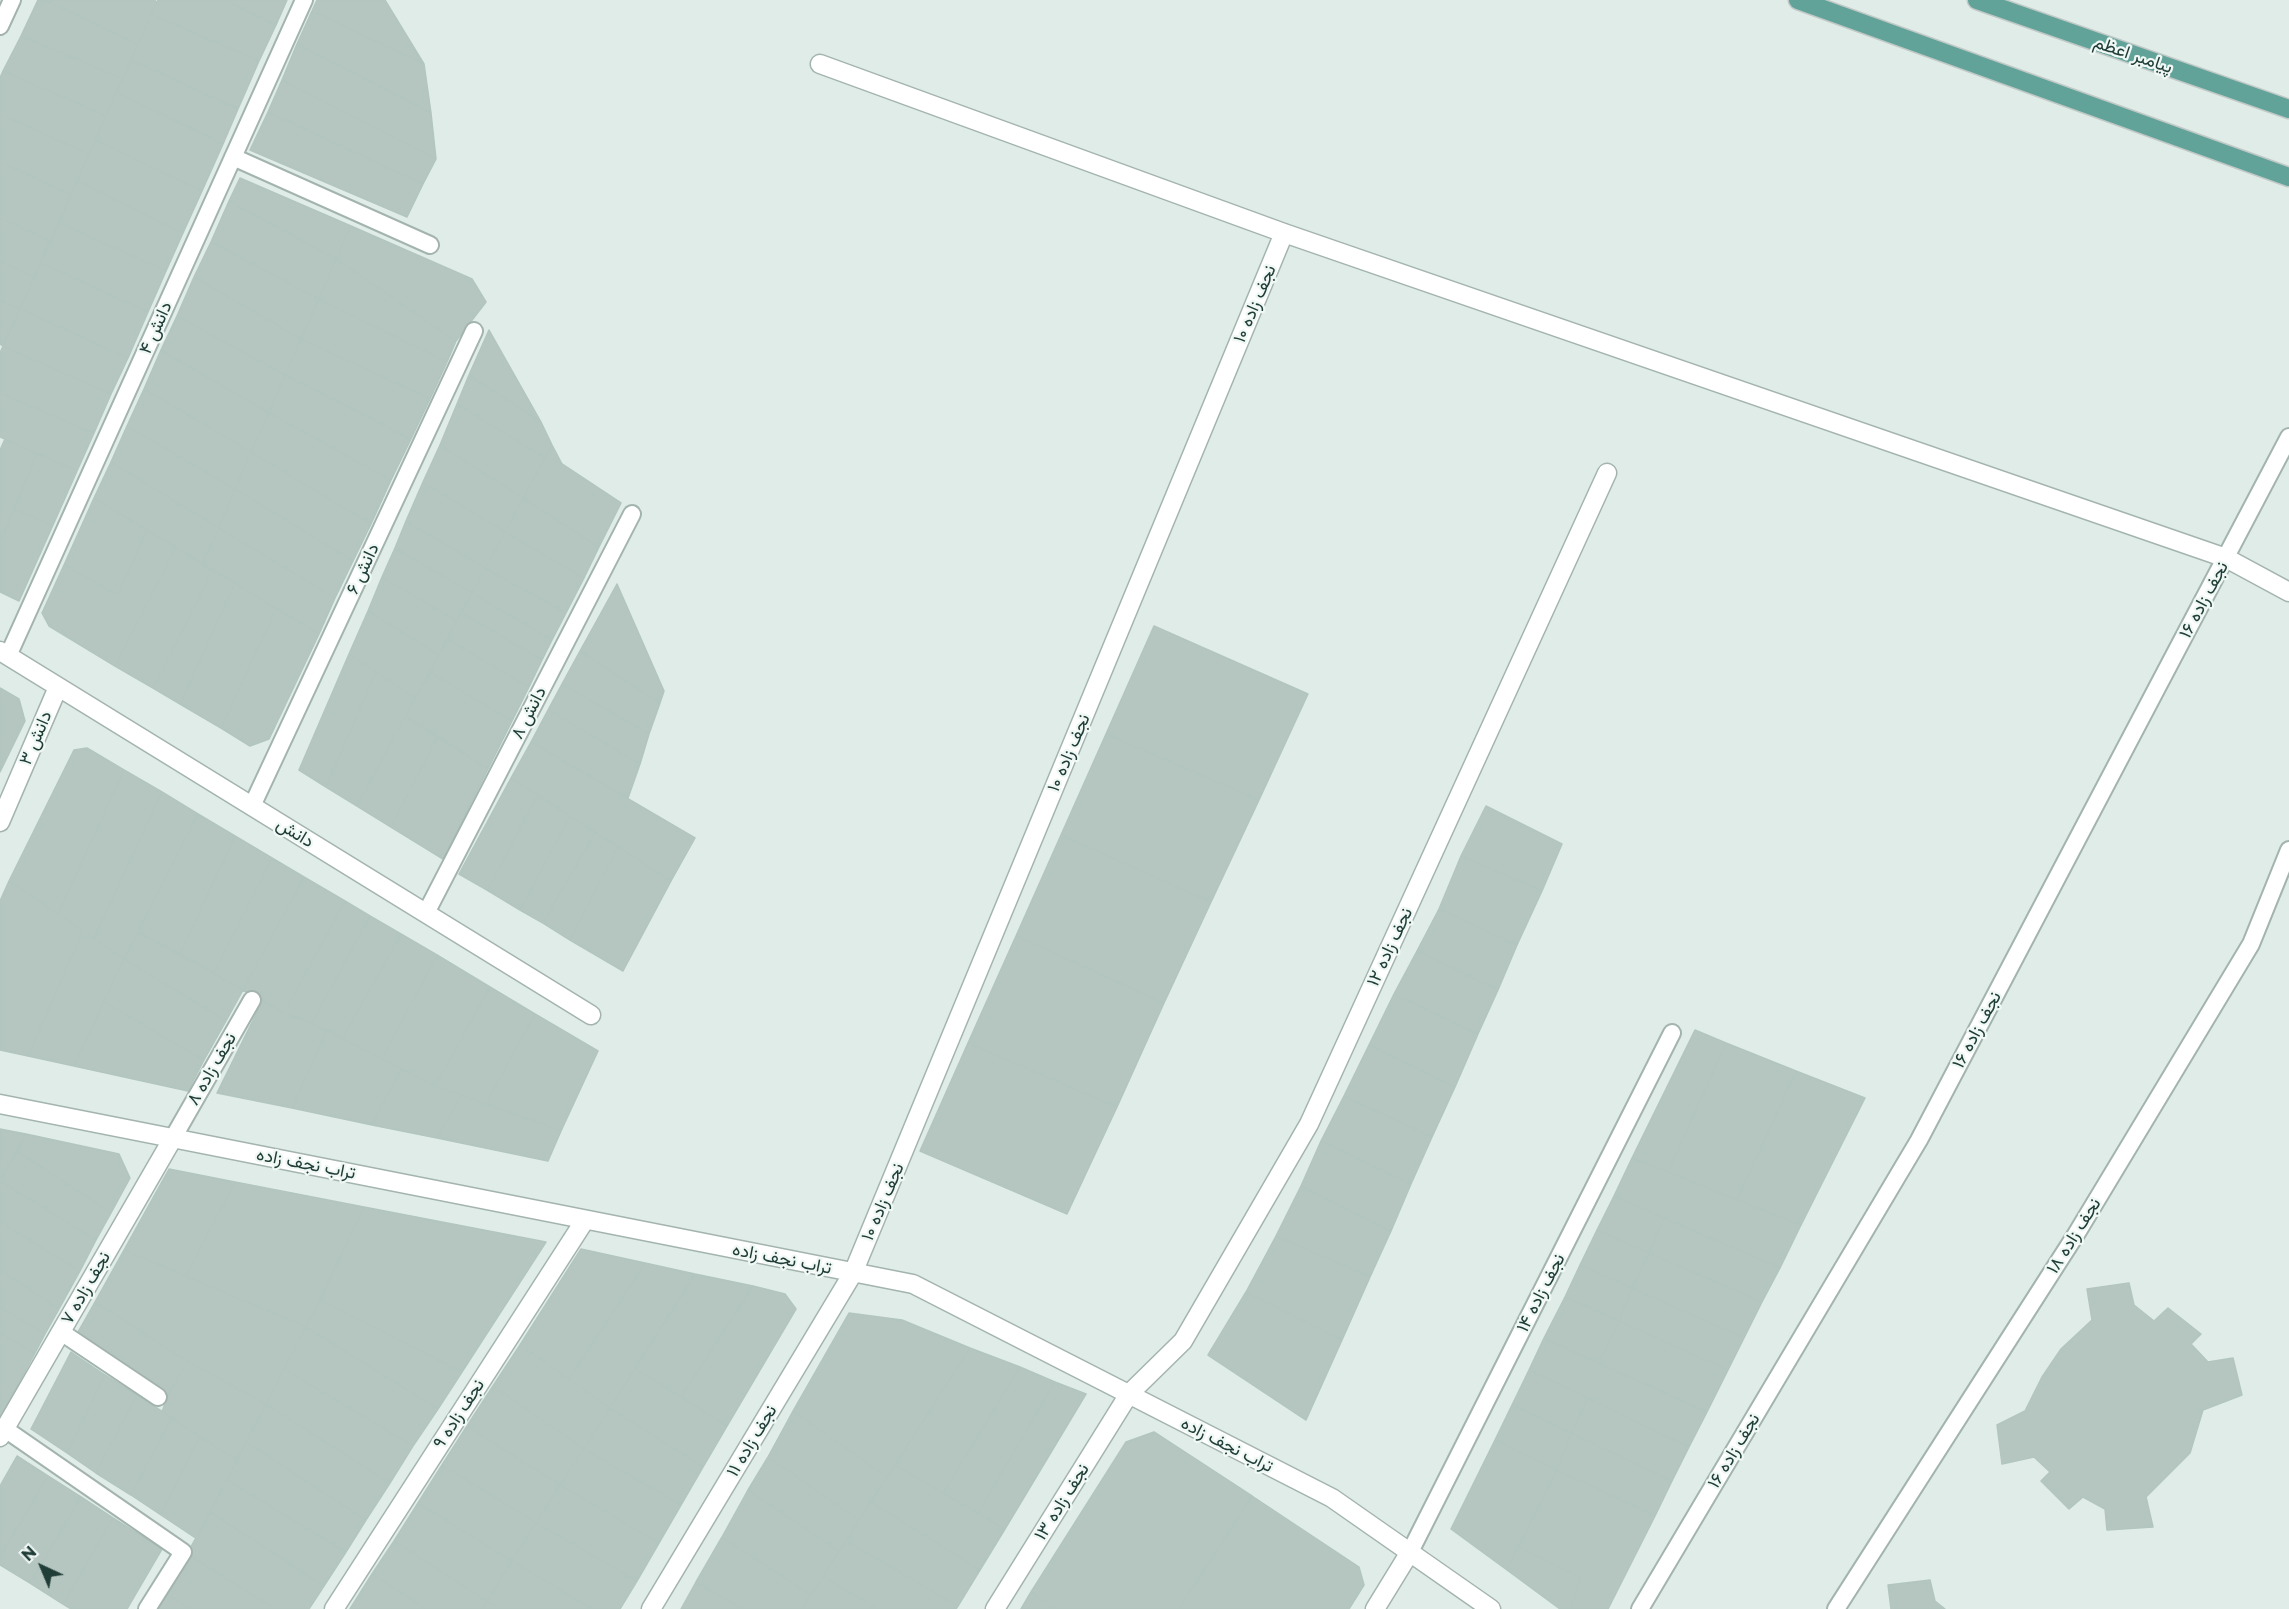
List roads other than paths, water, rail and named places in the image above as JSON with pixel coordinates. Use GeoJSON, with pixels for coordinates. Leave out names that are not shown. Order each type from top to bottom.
{"type":"FeatureCollection","features":[{"type":"Feature","properties":{"kind":"main road"},"geometry":{"type":"LineString","coordinates":[[1798,0],[2289,177]]}},
{"type":"Feature","properties":{"kind":"main road","name":"پیامبر اعظم"},"geometry":{"type":"LineString","coordinates":[[1977,0],[2289,109]]}},
{"type":"Feature","properties":{"kind":"street"},"geometry":{"type":"LineString","coordinates":[[820,64],[1284,233],[2226,558],[2289,592]]}},
{"type":"Feature","properties":{"kind":"street","name":"نجف زاده ۱۰"},"geometry":{"type":"LineString","coordinates":[[853,1273],[1284,233]]}},
{"type":"Feature","properties":{"kind":"street","name":"نجف زاده ۱۲"},"geometry":{"type":"LineString","coordinates":[[1129,1394],[1183,1341],[1309,1124],[1607,473]]}},
{"type":"Feature","properties":{"kind":"street","name":"دانش"},"geometry":{"type":"LineString","coordinates":[[4,653],[591,1015]]}},
{"type":"Feature","properties":{"kind":"street","name":"دانش ۳"},"geometry":{"type":"LineString","coordinates":[[0,822],[58,687]]}},
{"type":"Feature","properties":{"kind":"street","name":"تراب نجف زاده"},"geometry":{"type":"LineString","coordinates":[[0,1104],[913,1284],[1332,1498],[1491,1609]]}},
{"type":"Feature","properties":{"kind":"street","name":"نجف زاده ۷"},"geometry":{"type":"LineString","coordinates":[[2,1433],[173,1138]]}},
{"type":"Feature","properties":{"kind":"street","name":"نجف زاده ۹"},"geometry":{"type":"LineString","coordinates":[[334,1609],[585,1220]]}},
{"type":"Feature","properties":{"kind":"street","name":"نجف زاده ۱۱"},"geometry":{"type":"LineString","coordinates":[[651,1609],[853,1273]]}},
{"type":"Feature","properties":{"kind":"street","name":"نجف زاده ۱۳"},"geometry":{"type":"LineString","coordinates":[[994,1609],[1129,1394]]}},
{"type":"Feature","properties":{"kind":"street"},"geometry":{"type":"LineString","coordinates":[[1375,1609],[1410,1552]]}},
{"type":"Feature","properties":{"kind":"lane"},"geometry":{"type":"LineString","coordinates":[[0,26],[12,0]]}},
{"type":"Feature","properties":{"kind":"lane","name":"دانش ۴"},"geometry":{"type":"LineString","coordinates":[[4,653],[304,0]]}},
{"type":"Feature","properties":{"kind":"lane"},"geometry":{"type":"LineString","coordinates":[[233,157],[430,245]]}},
{"type":"Feature","properties":{"kind":"lane","name":"دانش ۶"},"geometry":{"type":"LineString","coordinates":[[252,806],[474,331]]}},
{"type":"Feature","properties":{"kind":"lane","name":"نجف زاده ۱۶"},"geometry":{"type":"LineString","coordinates":[[1640,1609],[1919,1140],[2289,437]]}},
{"type":"Feature","properties":{"kind":"lane","name":"دانش ۸"},"geometry":{"type":"LineString","coordinates":[[426,913],[632,514]]}},
{"type":"Feature","properties":{"kind":"lane","name":"نجف زاده ۱۸"},"geometry":{"type":"LineString","coordinates":[[1836,1609],[2074,1236],[2251,944],[2289,850]]}},
{"type":"Feature","properties":{"kind":"lane","name":"نجف زاده ۸"},"geometry":{"type":"LineString","coordinates":[[173,1138],[252,1000]]}},
{"type":"Feature","properties":{"kind":"lane","name":"نجف زاده ۱۴"},"geometry":{"type":"LineString","coordinates":[[1410,1552],[1672,1033]]}},
{"type":"Feature","properties":{"kind":"lane"},"geometry":{"type":"LineString","coordinates":[[61,1332],[158,1397]]}},
{"type":"Feature","properties":{"kind":"lane"},"geometry":{"type":"LineString","coordinates":[[2,1433],[183,1552],[147,1609]]}}]}
